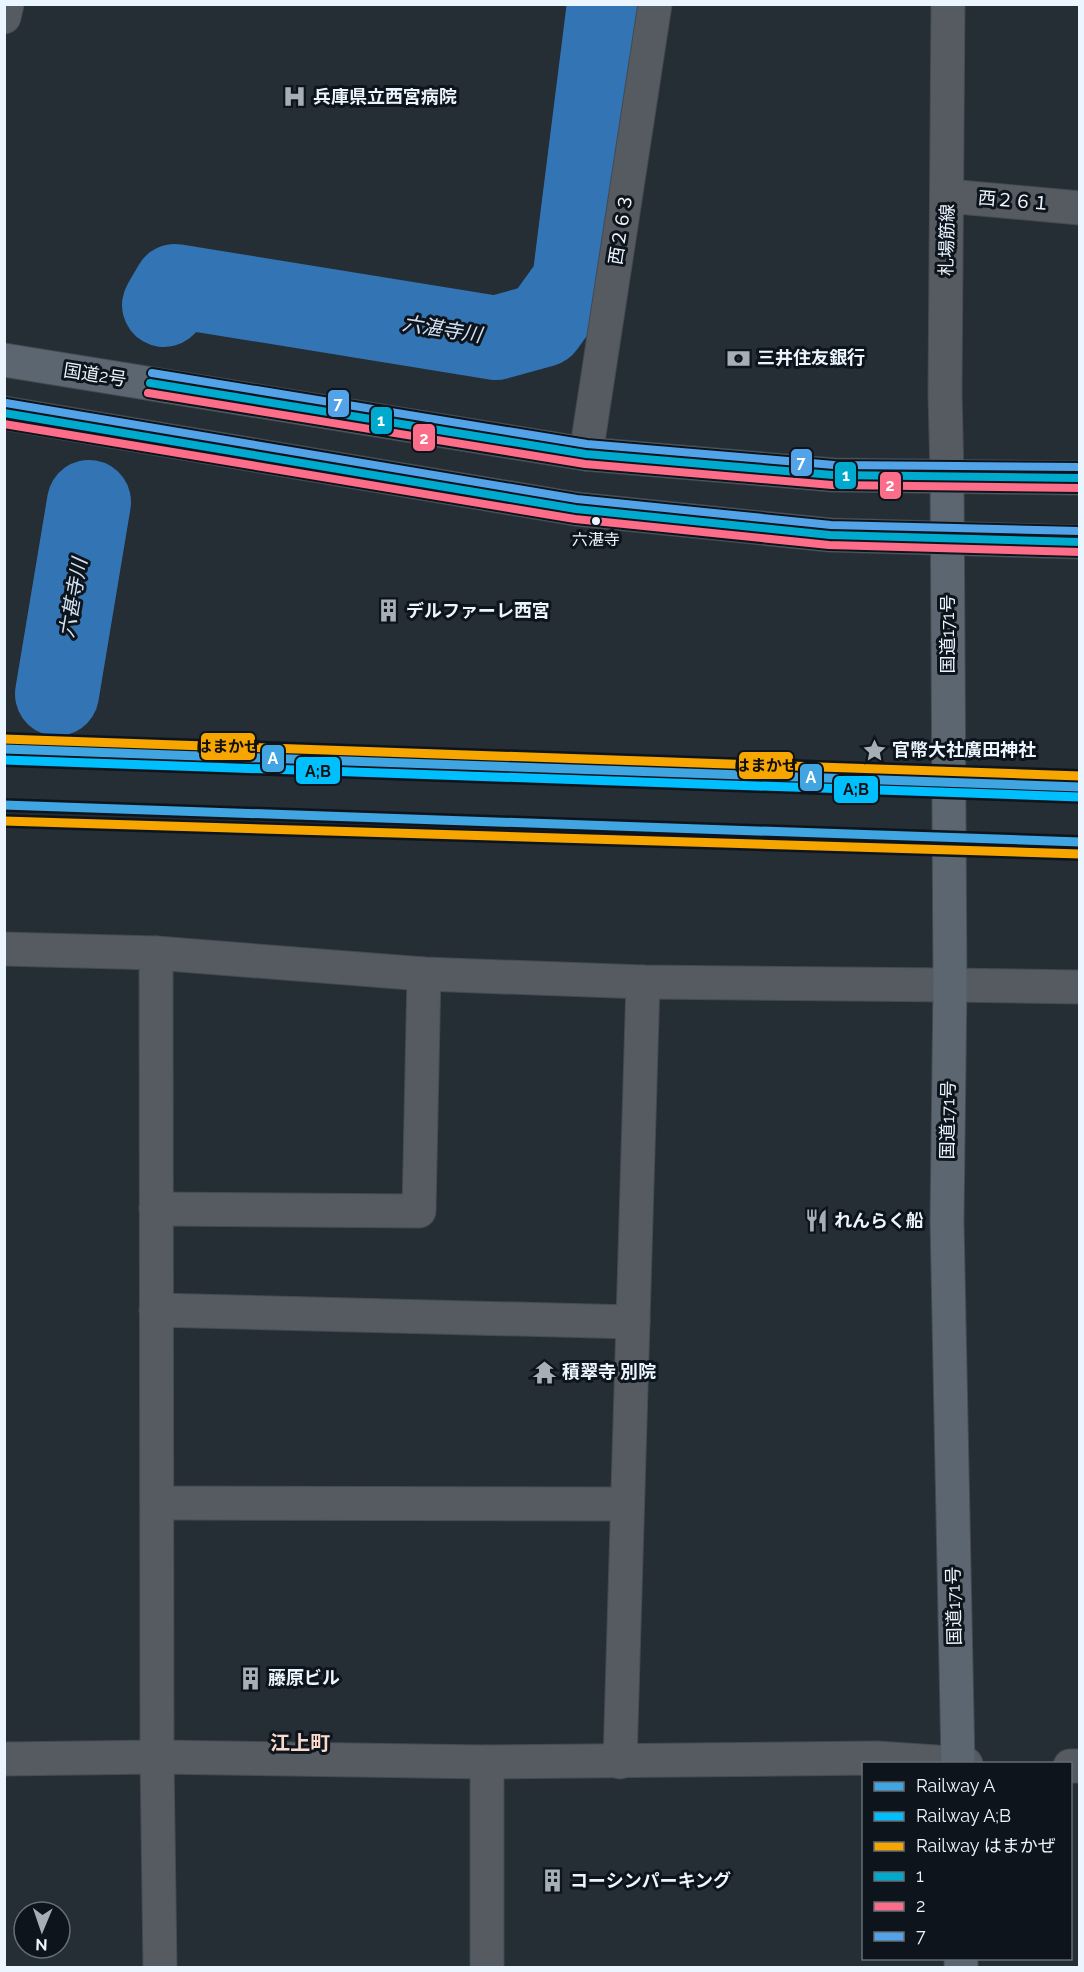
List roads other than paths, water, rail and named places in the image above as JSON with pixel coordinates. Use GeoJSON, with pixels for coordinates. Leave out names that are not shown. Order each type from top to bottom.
{"type":"FeatureCollection","features":[{"type":"Feature","properties":{"kind":"highway","name":"国道2号"},"geometry":{"type":"LineString","coordinates":[[4,360],[586,454],[832,475],[1080,478]]}},
{"type":"Feature","properties":{"kind":"highway"},"geometry":{"type":"LineString","coordinates":[[4,413],[576,509],[830,535],[1080,542]]}},
{"type":"Feature","properties":{"kind":"highway","name":"国道171号"},"geometry":{"type":"LineString","coordinates":[[947,476],[950,985],[947,1221],[958,1762]]}},
{"type":"Feature","properties":{"kind":"street"},"geometry":{"type":"LineString","coordinates":[[4,17],[7,4]]}},
{"type":"Feature","properties":{"kind":"street","name":"西２６３"},"geometry":{"type":"LineString","coordinates":[[586,454],[655,4]]}},
{"type":"Feature","properties":{"kind":"street","name":"札場筋線"},"geometry":{"type":"LineString","coordinates":[[947,476],[945,393],[948,4]]}},
{"type":"Feature","properties":{"kind":"street","name":"西２６１"},"geometry":{"type":"LineString","coordinates":[[948,196],[1080,207]]}},
{"type":"Feature","properties":{"kind":"street"},"geometry":{"type":"LineString","coordinates":[[4,949],[156,953],[424,974],[643,982],[1080,987]]}},
{"type":"Feature","properties":{"kind":"street"},"geometry":{"type":"LineString","coordinates":[[156,953],[157,1757],[160,1968]]}},
{"type":"Feature","properties":{"kind":"street"},"geometry":{"type":"LineString","coordinates":[[156,1209],[419,1211],[424,974]]}},
{"type":"Feature","properties":{"kind":"street"},"geometry":{"type":"LineString","coordinates":[[620,1762],[643,982]]}},
{"type":"Feature","properties":{"kind":"street"},"geometry":{"type":"LineString","coordinates":[[156,1310],[633,1322]]}},
{"type":"Feature","properties":{"kind":"street"},"geometry":{"type":"LineString","coordinates":[[157,1503],[627,1504]]}},
{"type":"Feature","properties":{"kind":"street"},"geometry":{"type":"LineString","coordinates":[[4,1759],[157,1757],[620,1762],[877,1758],[942,1762]]}},
{"type":"Feature","properties":{"kind":"street"},"geometry":{"type":"LineString","coordinates":[[487,1762],[487,1968]]}},
{"type":"Feature","properties":{"kind":"waterway","name":"六湛寺川"},"geometry":{"type":"LineString","coordinates":[[164,305],[175,286],[496,338],[543,325],[574,282],[609,4]]}},
{"type":"Feature","properties":{"kind":"waterway","name":"六甚寺川"},"geometry":{"type":"LineString","coordinates":[[57,694],[89,502]]}},
{"type":"Feature","properties":{"kind":"rail line","name":"はまかぜ"},"geometry":{"type":"LineString","coordinates":[[4,739],[1080,776]]}},
{"type":"Feature","properties":{"kind":"rail line","name":"A"},"geometry":{"type":"LineString","coordinates":[[4,749],[1080,787]]}},
{"type":"Feature","properties":{"kind":"rail line","name":"A;B"},"geometry":{"type":"LineString","coordinates":[[4,760],[1080,797]]}},
{"type":"Feature","properties":{"kind":"rail line","name":"A"},"geometry":{"type":"LineString","coordinates":[[4,805],[1080,842]]}},
{"type":"Feature","properties":{"kind":"rail line","name":"はまかぜ"},"geometry":{"type":"LineString","coordinates":[[4,821],[1080,854]]}},
{"type":"Feature","properties":{"kind":"place","name":"兵庫県立西宮病院"},"geometry":{"type":"Point","coordinates":[295,97]}},
{"type":"Feature","properties":{"kind":"place","name":"三井住友銀行"},"geometry":{"type":"Point","coordinates":[739,358]}},
{"type":"Feature","properties":{"kind":"place","name":"六湛寺"},"geometry":{"type":"Point","coordinates":[596,521]}},
{"type":"Feature","properties":{"kind":"place","name":"デルファーレ西宮"},"geometry":{"type":"Point","coordinates":[388,611]}},
{"type":"Feature","properties":{"kind":"place","name":"官幣大社廣田神社"},"geometry":{"type":"Point","coordinates":[874,750]}},
{"type":"Feature","properties":{"kind":"place","name":"れんらく船"},"geometry":{"type":"Point","coordinates":[816,1221]}},
{"type":"Feature","properties":{"kind":"place","name":"積翠寺 別院"},"geometry":{"type":"Point","coordinates":[544,1372]}},
{"type":"Feature","properties":{"kind":"place","name":"藤原ビル"},"geometry":{"type":"Point","coordinates":[250,1678]}},
{"type":"Feature","properties":{"kind":"place","name":"コーシンパーキング"},"geometry":{"type":"Point","coordinates":[552,1881]}},
{"type":"Feature","properties":{"kind":"district","name":"江上町"},"geometry":{"type":"Point","coordinates":[300,1743]}}]}
